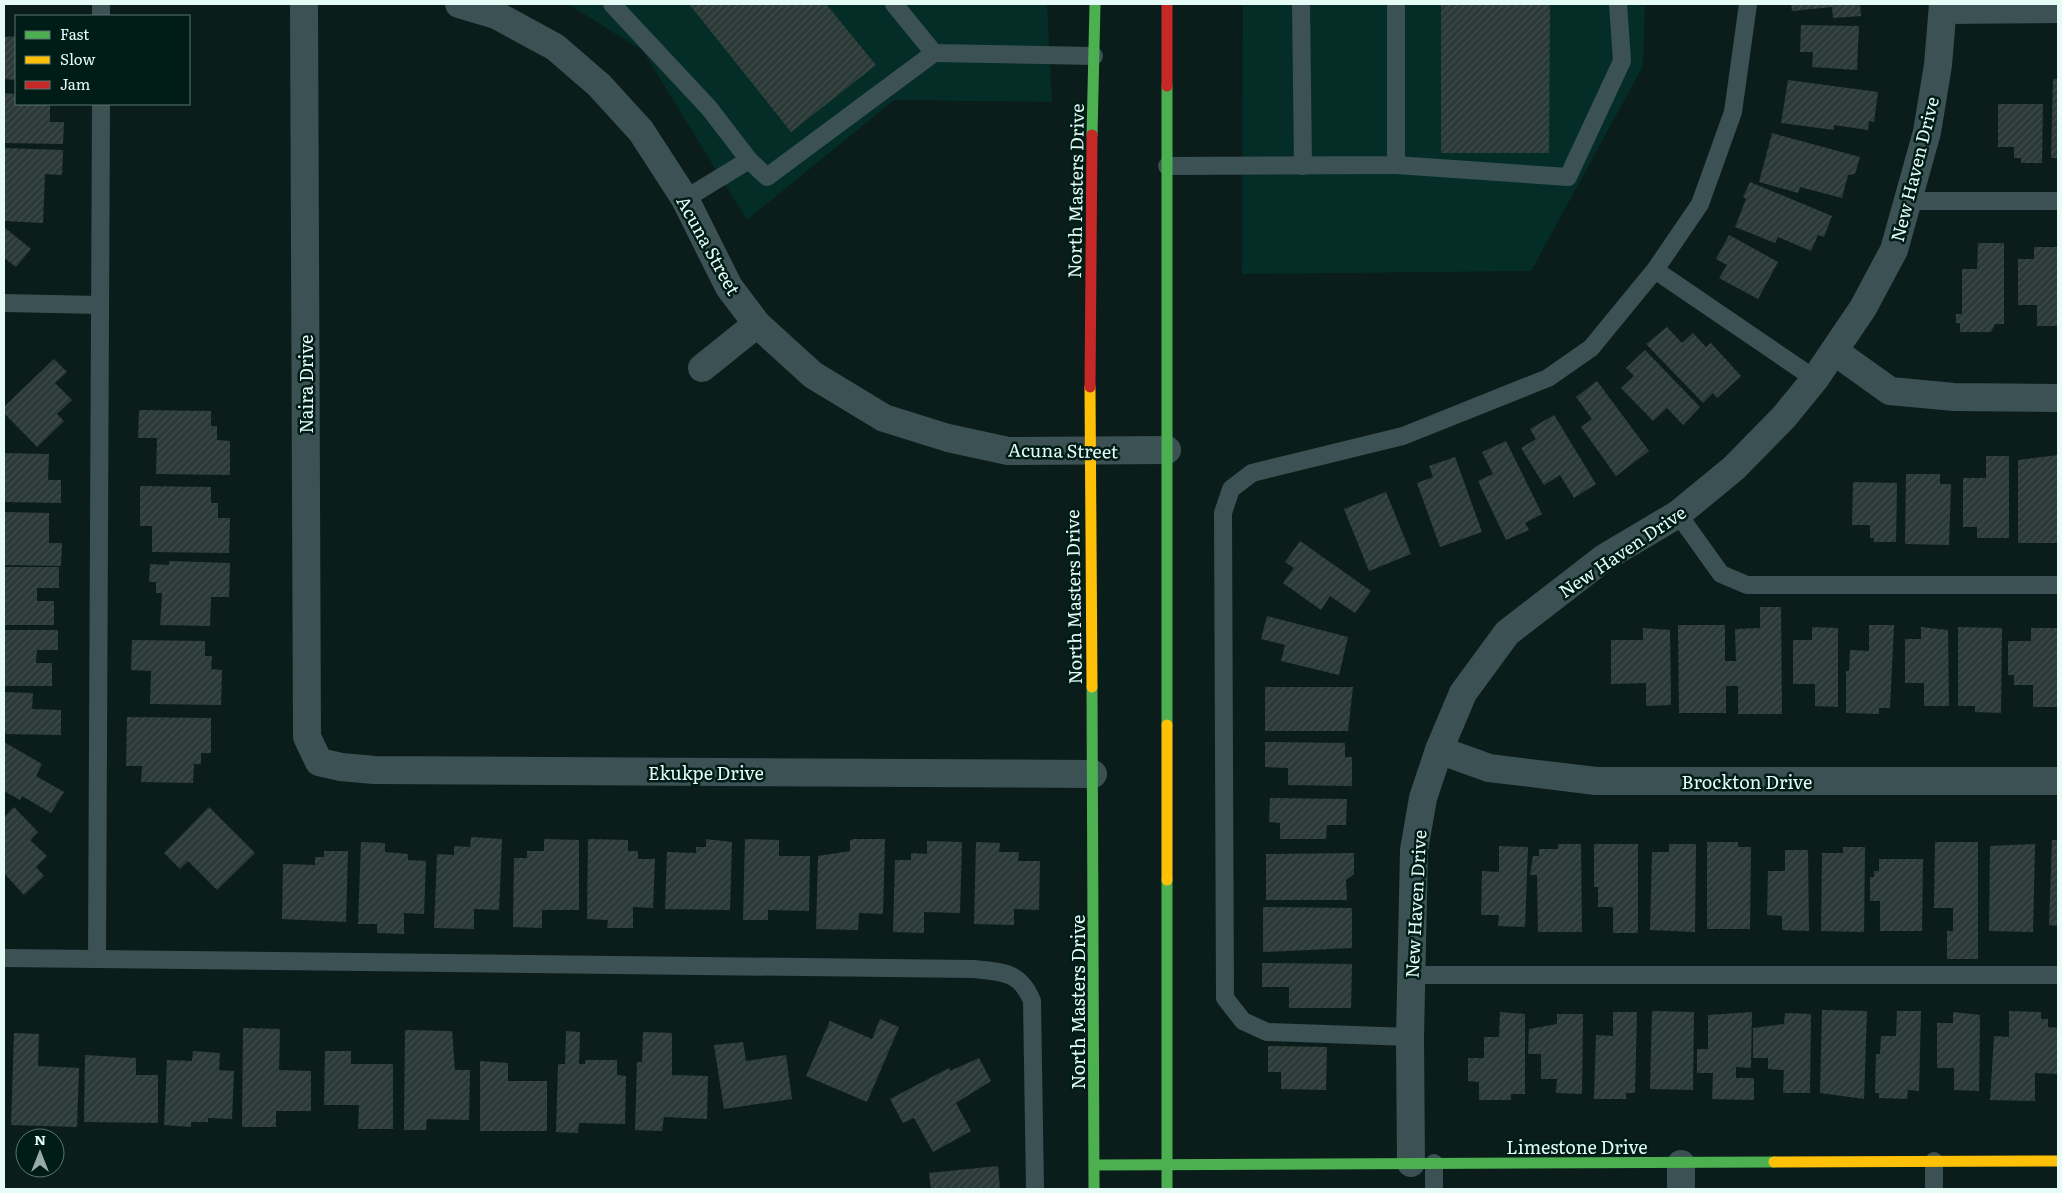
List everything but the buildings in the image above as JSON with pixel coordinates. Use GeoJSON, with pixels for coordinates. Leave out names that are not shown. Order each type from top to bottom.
{"type":"FeatureCollection","features":[{"type":"Feature","properties":{"kind":"main road","name":"North Masters Drive"},"geometry":{"type":"LineString","coordinates":[[1094,1189],[1093,774],[1089,452],[1095,4]]}},
{"type":"Feature","properties":{"kind":"main road"},"geometry":{"type":"LineString","coordinates":[[1166,1189],[1167,4]]}},
{"type":"Feature","properties":{"kind":"main road","name":"Limestone Drive"},"geometry":{"type":"LineString","coordinates":[[1095,1165],[1422,1163],[1681,1177],[1934,1161],[2058,1161]]}},
{"type":"Feature","properties":{"kind":"street","name":"Naira Drive"},"geometry":{"type":"LineString","coordinates":[[304,4],[307,737],[319,762]]}},
{"type":"Feature","properties":{"kind":"street","name":"Acuna Street"},"geometry":{"type":"LineString","coordinates":[[459,4],[496,15],[556,47],[592,79],[641,131],[685,200],[729,288],[757,324],[813,375],[884,418],[948,438],[1008,451],[1089,452],[1167,450]]}},
{"type":"Feature","properties":{"kind":"street"},"geometry":{"type":"LineString","coordinates":[[1943,7],[2058,9]]}},
{"type":"Feature","properties":{"kind":"street","name":"New Haven Drive"},"geometry":{"type":"LineString","coordinates":[[1422,1163],[1410,1037],[1414,850],[1423,798],[1439,750],[1463,693],[1507,633],[1604,558],[1678,514],[1734,468],[1784,417],[1815,379],[1863,308],[1894,250],[1927,132],[1938,65],[1943,7]]}},
{"type":"Feature","properties":{"kind":"street"},"geometry":{"type":"LineString","coordinates":[[702,368],[757,324]]}},
{"type":"Feature","properties":{"kind":"street"},"geometry":{"type":"LineString","coordinates":[[1834,351],[1890,391],[1954,397],[2058,398]]}},
{"type":"Feature","properties":{"kind":"street","name":"Brockton Drive"},"geometry":{"type":"LineString","coordinates":[[1439,750],[1489,768],[1596,781],[2058,781]]}},
{"type":"Feature","properties":{"kind":"street","name":"Ekukpe Drive"},"geometry":{"type":"LineString","coordinates":[[319,762],[341,767],[374,770],[1093,774]]}},
{"type":"Feature","properties":{"kind":"lane"},"geometry":{"type":"LineString","coordinates":[[612,4],[710,108],[750,160],[767,177],[934,53],[1094,56]]}},
{"type":"Feature","properties":{"kind":"lane"},"geometry":{"type":"LineString","coordinates":[[894,4],[934,53]]}},
{"type":"Feature","properties":{"kind":"lane"},"geometry":{"type":"LineString","coordinates":[[1301,4],[1303,166]]}},
{"type":"Feature","properties":{"kind":"lane"},"geometry":{"type":"LineString","coordinates":[[1396,4],[1396,165]]}},
{"type":"Feature","properties":{"kind":"lane"},"geometry":{"type":"LineString","coordinates":[[1167,166],[1396,165],[1568,177],[1622,61],[1618,4]]}},
{"type":"Feature","properties":{"kind":"lane"},"geometry":{"type":"LineString","coordinates":[[1410,1037],[1267,1032],[1243,1021],[1225,998],[1223,513],[1231,489],[1252,473],[1403,436],[1548,378],[1591,348],[1655,270],[1700,204],[1733,112],[1748,4]]}},
{"type":"Feature","properties":{"kind":"lane"},"geometry":{"type":"LineString","coordinates":[[97,959],[100,105]]}},
{"type":"Feature","properties":{"kind":"lane"},"geometry":{"type":"LineString","coordinates":[[685,200],[750,160]]}},
{"type":"Feature","properties":{"kind":"lane"},"geometry":{"type":"LineString","coordinates":[[1909,201],[2058,201]]}},
{"type":"Feature","properties":{"kind":"lane"},"geometry":{"type":"LineString","coordinates":[[1655,270],[1815,379]]}},
{"type":"Feature","properties":{"kind":"lane"},"geometry":{"type":"LineString","coordinates":[[4,303],[100,305]]}},
{"type":"Feature","properties":{"kind":"lane"},"geometry":{"type":"LineString","coordinates":[[1678,514],[1721,574],[1747,585],[2058,585]]}},
{"type":"Feature","properties":{"kind":"lane"},"geometry":{"type":"LineString","coordinates":[[4,958],[973,969],[1006,973],[1026,986],[1032,1001],[1035,1189]]}},
{"type":"Feature","properties":{"kind":"lane"},"geometry":{"type":"LineString","coordinates":[[1412,975],[2058,975]]}},
{"type":"Feature","properties":{"kind":"lane"},"geometry":{"type":"LineString","coordinates":[[1934,1161],[1934,1189]]}},
{"type":"Feature","properties":{"kind":"lane"},"geometry":{"type":"LineString","coordinates":[[1422,1163],[1434,1189]]}},
{"type":"Feature","properties":{"kind":"shaded area"},"geometry":{"type":"Polygon","coordinates":[[[568,4],[1047,4],[1052,102],[894,100],[747,220],[643,51],[568,4]]]}},
{"type":"Feature","properties":{"kind":"shaded area"},"geometry":{"type":"Polygon","coordinates":[[[1243,4],[1645,4],[1643,66],[1531,271],[1242,274],[1243,4]]]}},
{"type":"Feature","properties":{"kind":"traffic: fast"},"geometry":{"type":"LineString","coordinates":[[1092,135],[1095,4]]}},
{"type":"Feature","properties":{"kind":"traffic: fast"},"geometry":{"type":"LineString","coordinates":[[1167,86],[1167,725]]}},
{"type":"Feature","properties":{"kind":"traffic: fast"},"geometry":{"type":"LineString","coordinates":[[1092,687],[1094,1189]]}},
{"type":"Feature","properties":{"kind":"traffic: fast"},"geometry":{"type":"LineString","coordinates":[[1167,880],[1167,1189]]}},
{"type":"Feature","properties":{"kind":"traffic: fast"},"geometry":{"type":"LineString","coordinates":[[1095,1165],[1774,1162]]}},
{"type":"Feature","properties":{"kind":"traffic: slow"},"geometry":{"type":"LineString","coordinates":[[1090,387],[1092,687]]}},
{"type":"Feature","properties":{"kind":"traffic: slow"},"geometry":{"type":"LineString","coordinates":[[1167,725],[1167,880]]}},
{"type":"Feature","properties":{"kind":"traffic: slow"},"geometry":{"type":"LineString","coordinates":[[1774,1162],[2058,1161]]}},
{"type":"Feature","properties":{"kind":"traffic: jam"},"geometry":{"type":"LineString","coordinates":[[1167,4],[1167,86]]}},
{"type":"Feature","properties":{"kind":"traffic: jam"},"geometry":{"type":"LineString","coordinates":[[1090,387],[1092,135]]}}]}
